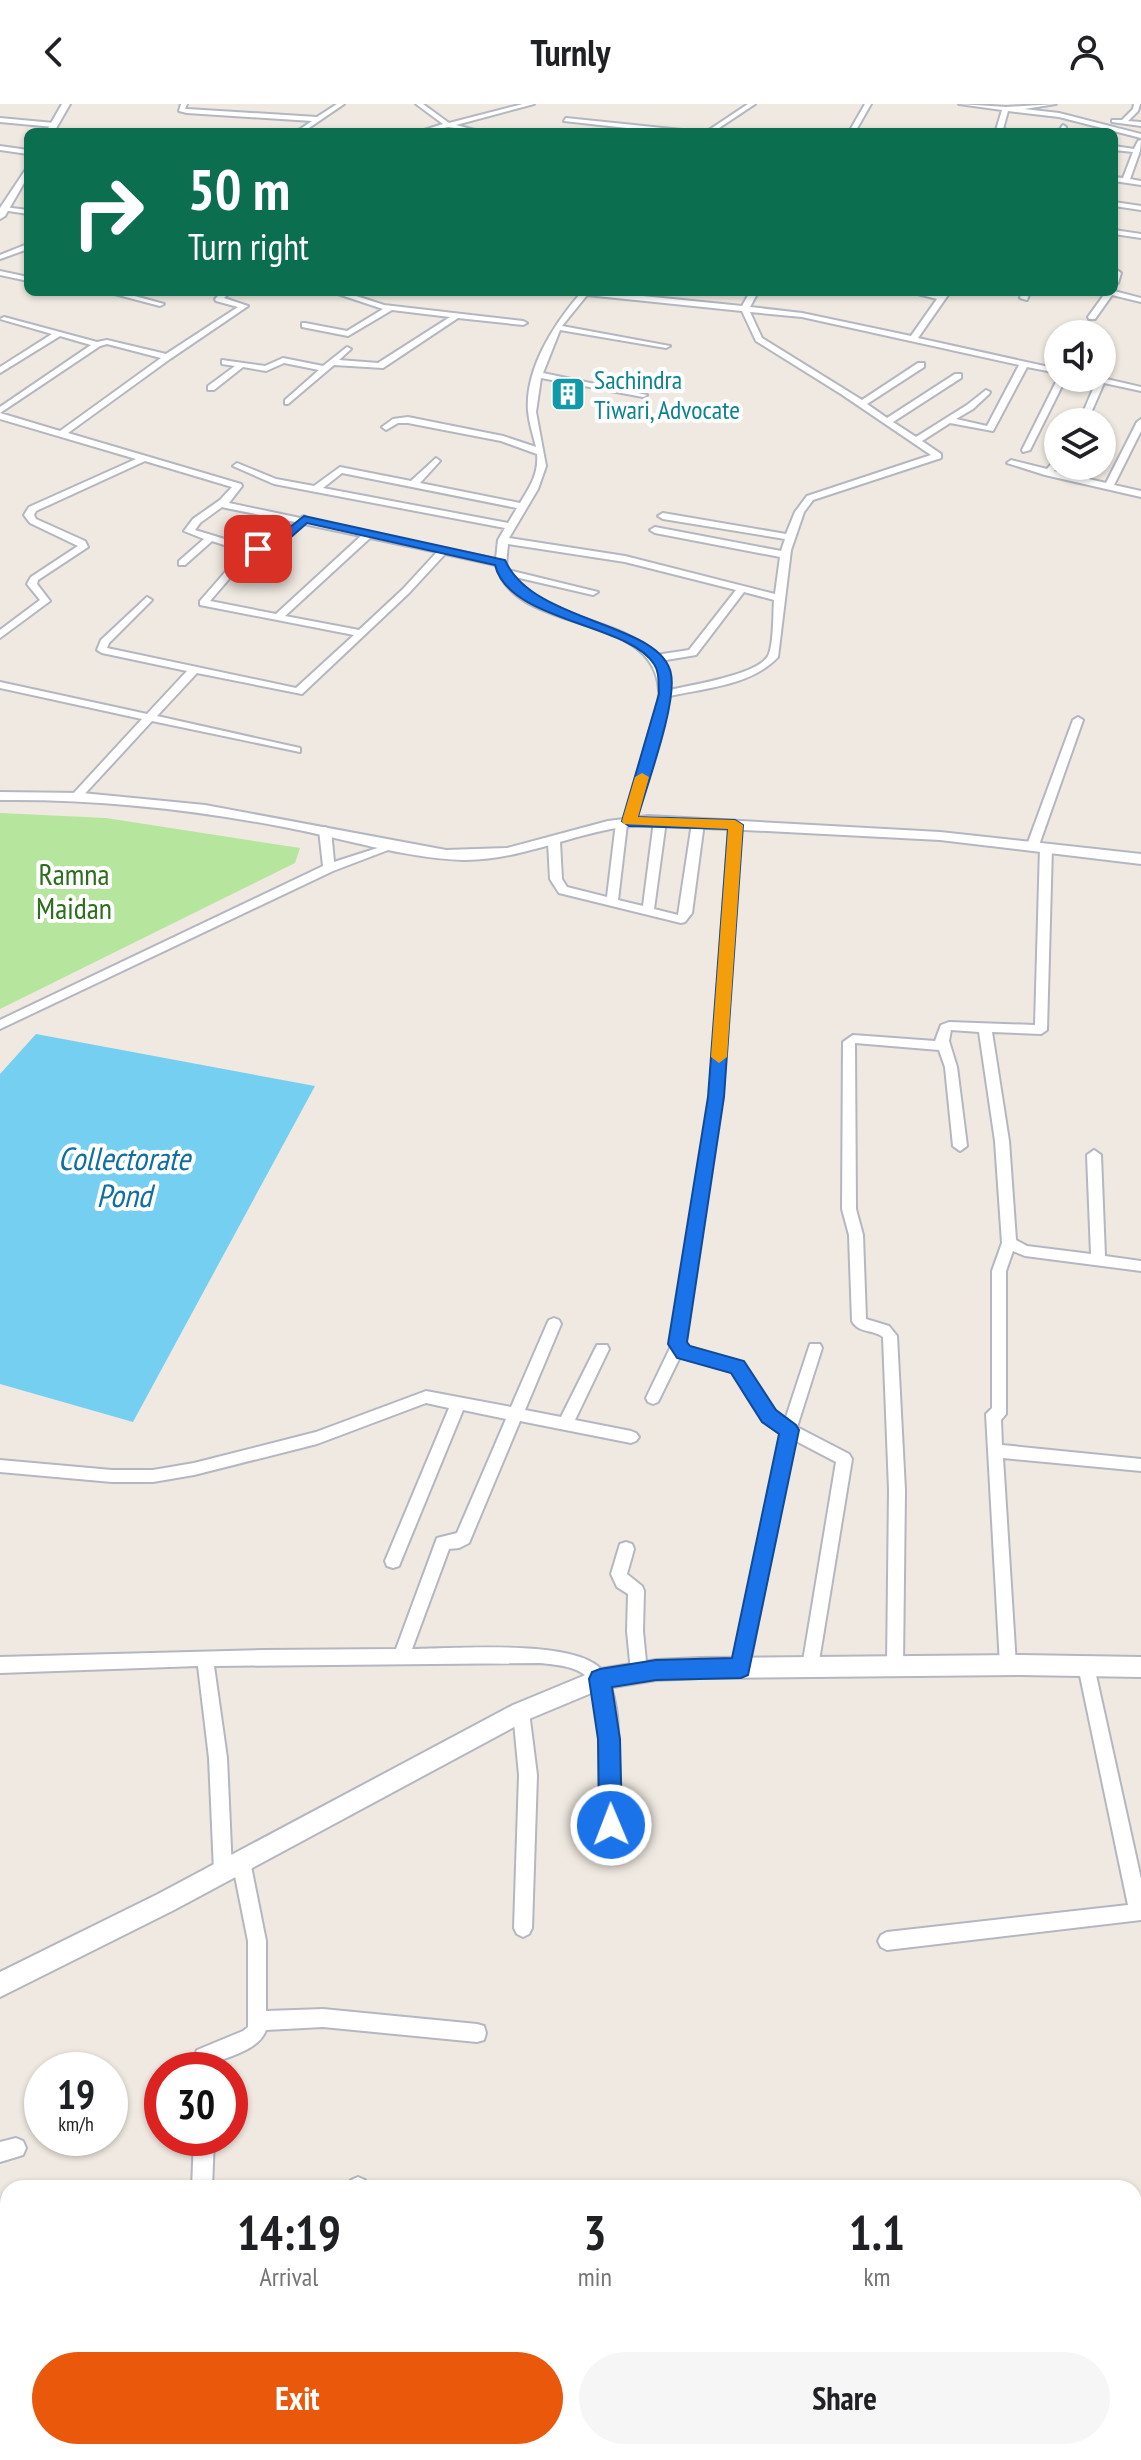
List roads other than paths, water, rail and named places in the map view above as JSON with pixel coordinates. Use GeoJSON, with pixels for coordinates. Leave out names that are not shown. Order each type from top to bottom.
{"type":"FeatureCollection","features":[{"type":"Feature","properties":{"kind":"street"},"geometry":{"type":"LineString","coordinates":[[0,120],[52,128],[66,104]]}},
{"type":"Feature","properties":{"kind":"street"},"geometry":{"type":"LineString","coordinates":[[184,104],[182,111],[319,119]]}},
{"type":"Feature","properties":{"kind":"street"},"geometry":{"type":"LineString","coordinates":[[327,104],[340,104]]}},
{"type":"Feature","properties":{"kind":"street"},"geometry":{"type":"LineString","coordinates":[[305,128],[340,104]]}},
{"type":"Feature","properties":{"kind":"street"},"geometry":{"type":"LineString","coordinates":[[419,104],[448,125],[461,128]]}},
{"type":"Feature","properties":{"kind":"street"},"geometry":{"type":"LineString","coordinates":[[436,128],[531,104]]}},
{"type":"Feature","properties":{"kind":"street"},"geometry":{"type":"LineString","coordinates":[[715,128],[752,104]]}},
{"type":"Feature","properties":{"kind":"street"},"geometry":{"type":"LineString","coordinates":[[854,128],[868,104]]}},
{"type":"Feature","properties":{"kind":"street"},"geometry":{"type":"LineString","coordinates":[[962,104],[1099,123],[1141,124]]}},
{"type":"Feature","properties":{"kind":"street"},"geometry":{"type":"LineString","coordinates":[[1006,109],[1053,104]]}},
{"type":"Feature","properties":{"kind":"street"},"geometry":{"type":"LineString","coordinates":[[1123,122],[1136,110],[1137,104]]}},
{"type":"Feature","properties":{"kind":"street"},"geometry":{"type":"LineString","coordinates":[[1000,128],[1006,109]]}},
{"type":"Feature","properties":{"kind":"street"},"geometry":{"type":"LineString","coordinates":[[566,120],[643,128]]}},
{"type":"Feature","properties":{"kind":"street"},"geometry":{"type":"LineString","coordinates":[[1099,123],[1112,128]]}},
{"type":"Feature","properties":{"kind":"street"},"geometry":{"type":"LineString","coordinates":[[604,128],[608,124]]}},
{"type":"Feature","properties":{"kind":"street"},"geometry":{"type":"LineString","coordinates":[[1118,130],[1140,139],[1126,180]]}},
{"type":"Feature","properties":{"kind":"street"},"geometry":{"type":"LineString","coordinates":[[0,148],[24,151]]}},
{"type":"Feature","properties":{"kind":"street"},"geometry":{"type":"LineString","coordinates":[[1118,153],[1137,151]]}},
{"type":"Feature","properties":{"kind":"street"},"geometry":{"type":"LineString","coordinates":[[1118,154],[1133,162]]}},
{"type":"Feature","properties":{"kind":"street"},"geometry":{"type":"LineString","coordinates":[[2,213],[24,176]]}},
{"type":"Feature","properties":{"kind":"street"},"geometry":{"type":"LineString","coordinates":[[1118,179],[1141,183]]}},
{"type":"Feature","properties":{"kind":"street"},"geometry":{"type":"LineString","coordinates":[[1118,205],[1141,208]]}},
{"type":"Feature","properties":{"kind":"street"},"geometry":{"type":"LineString","coordinates":[[2,213],[24,212]]}},
{"type":"Feature","properties":{"kind":"street"},"geometry":{"type":"LineString","coordinates":[[1118,233],[1141,236]]}},
{"type":"Feature","properties":{"kind":"street"},"geometry":{"type":"LineString","coordinates":[[0,257],[24,248]]}},
{"type":"Feature","properties":{"kind":"street"},"geometry":{"type":"LineString","coordinates":[[0,273],[24,278]]}},
{"type":"Feature","properties":{"kind":"street"},"geometry":{"type":"LineString","coordinates":[[1118,295],[1141,300]]}},
{"type":"Feature","properties":{"kind":"street"},"geometry":{"type":"LineString","coordinates":[[127,296],[160,304]]}},
{"type":"Feature","properties":{"kind":"street"},"geometry":{"type":"LineString","coordinates":[[62,434],[167,357],[244,306],[219,299],[222,296]]}},
{"type":"Feature","properties":{"kind":"street"},"geometry":{"type":"LineString","coordinates":[[350,296],[390,308],[523,323]]}},
{"type":"Feature","properties":{"kind":"street"},"geometry":{"type":"LineString","coordinates":[[580,296],[557,327],[540,375],[531,410],[542,469],[503,540],[502,567],[523,594],[554,611],[630,639],[657,658],[665,672],[665,694],[626,822],[612,903]]}},
{"type":"Feature","properties":{"kind":"street"},"geometry":{"type":"LineString","coordinates":[[621,296],[802,315],[1044,368]]}},
{"type":"Feature","properties":{"kind":"street"},"geometry":{"type":"LineString","coordinates":[[745,309],[752,296]]}},
{"type":"Feature","properties":{"kind":"street"},"geometry":{"type":"LineString","coordinates":[[913,339],[944,296]]}},
{"type":"Feature","properties":{"kind":"street"},"geometry":{"type":"LineString","coordinates":[[1092,317],[1108,296]]}},
{"type":"Feature","properties":{"kind":"street"},"geometry":{"type":"LineString","coordinates":[[305,325],[348,334],[390,308]]}},
{"type":"Feature","properties":{"kind":"street"},"geometry":{"type":"LineString","coordinates":[[665,694],[756,671],[770,663],[774,655],[789,537],[799,509],[810,498],[938,456],[759,339],[745,309]]}},
{"type":"Feature","properties":{"kind":"street"},"geometry":{"type":"LineString","coordinates":[[333,362],[380,366],[455,317]]}},
{"type":"Feature","properties":{"kind":"street"},"geometry":{"type":"LineString","coordinates":[[4,319],[97,344]]}},
{"type":"Feature","properties":{"kind":"street"},"geometry":{"type":"LineString","coordinates":[[557,327],[666,346]]}},
{"type":"Feature","properties":{"kind":"street"},"geometry":{"type":"LineString","coordinates":[[0,371],[58,334]]}},
{"type":"Feature","properties":{"kind":"street"},"geometry":{"type":"LineString","coordinates":[[0,414],[97,344],[107,342],[167,357]]}},
{"type":"Feature","properties":{"kind":"street"},"geometry":{"type":"LineString","coordinates":[[288,402],[347,349]]}},
{"type":"Feature","properties":{"kind":"street"},"geometry":{"type":"LineString","coordinates":[[225,362],[266,369],[283,360],[325,369]]}},
{"type":"Feature","properties":{"kind":"street"},"geometry":{"type":"LineString","coordinates":[[948,420],[990,429],[1024,364]]}},
{"type":"Feature","properties":{"kind":"street"},"geometry":{"type":"LineString","coordinates":[[211,388],[241,365]]}},
{"type":"Feature","properties":{"kind":"street"},"geometry":{"type":"LineString","coordinates":[[862,404],[921,365]]}},
{"type":"Feature","properties":{"kind":"street"},"geometry":{"type":"LineString","coordinates":[[540,375],[643,395]]}},
{"type":"Feature","properties":{"kind":"street"},"geometry":{"type":"LineString","coordinates":[[888,421],[958,376]]}},
{"type":"Feature","properties":{"kind":"street"},"geometry":{"type":"LineString","coordinates":[[1116,383],[1141,389]]}},
{"type":"Feature","properties":{"kind":"street"},"geometry":{"type":"LineString","coordinates":[[916,441],[986,392]]}},
{"type":"Feature","properties":{"kind":"street"},"geometry":{"type":"LineString","coordinates":[[1026,450],[1055,392]]}},
{"type":"Feature","properties":{"kind":"street"},"geometry":{"type":"LineString","coordinates":[[0,414],[238,486],[239,489],[196,521],[190,529],[253,551]]}},
{"type":"Feature","properties":{"kind":"street"},"geometry":{"type":"LineString","coordinates":[[386,427],[396,421],[408,420],[503,439],[541,452]]}},
{"type":"Feature","properties":{"kind":"street"},"geometry":{"type":"LineString","coordinates":[[1109,487],[1140,427]]}},
{"type":"Feature","properties":{"kind":"street"},"geometry":{"type":"LineString","coordinates":[[0,635],[45,601],[32,584],[34,579],[83,547],[82,543],[33,521],[29,515],[32,509],[145,458]]}},
{"type":"Feature","properties":{"kind":"street"},"geometry":{"type":"LineString","coordinates":[[413,485],[436,461]]}},
{"type":"Feature","properties":{"kind":"street"},"geometry":{"type":"LineString","coordinates":[[1011,463],[1044,472]]}},
{"type":"Feature","properties":{"kind":"street"},"geometry":{"type":"LineString","coordinates":[[237,466],[266,479],[511,526]]}},
{"type":"Feature","properties":{"kind":"street"},"geometry":{"type":"LineString","coordinates":[[315,489],[340,470],[522,506]]}},
{"type":"Feature","properties":{"kind":"street"},"geometry":{"type":"LineString","coordinates":[[1078,480],[1141,494]]}},
{"type":"Feature","properties":{"kind":"street"},"geometry":{"type":"LineString","coordinates":[[223,502],[444,550],[593,592]]}},
{"type":"Feature","properties":{"kind":"street"},"geometry":{"type":"LineString","coordinates":[[663,516],[789,537]]}},
{"type":"Feature","properties":{"kind":"street"},"geometry":{"type":"LineString","coordinates":[[304,519],[279,541],[241,559],[203,603],[360,633]]}},
{"type":"Feature","properties":{"kind":"street"},"geometry":{"type":"LineString","coordinates":[[655,530],[787,555]]}},
{"type":"Feature","properties":{"kind":"street"},"geometry":{"type":"LineString","coordinates":[[277,618],[369,534]]}},
{"type":"Feature","properties":{"kind":"street"},"geometry":{"type":"LineString","coordinates":[[182,563],[210,538]]}},
{"type":"Feature","properties":{"kind":"street"},"geometry":{"type":"LineString","coordinates":[[503,540],[625,559],[781,599]]}},
{"type":"Feature","properties":{"kind":"street"},"geometry":{"type":"LineString","coordinates":[[147,600],[101,648],[298,692],[444,550]]}},
{"type":"Feature","properties":{"kind":"street"},"geometry":{"type":"LineString","coordinates":[[657,658],[692,653],[742,589]]}},
{"type":"Feature","properties":{"kind":"street"},"geometry":{"type":"LineString","coordinates":[[76,797],[194,670]]}},
{"type":"Feature","properties":{"kind":"street"},"geometry":{"type":"LineString","coordinates":[[0,685],[296,750]]}},
{"type":"Feature","properties":{"kind":"street"},"geometry":{"type":"LineString","coordinates":[[895,1666],[897,1490],[890,1336],[885,1329],[861,1324],[858,1318],[856,1235],[849,1209],[849,1042],[853,1039],[938,1046],[943,1041],[947,1026],[1032,1031],[1042,1028],[1039,846],[1078,720]]}},
{"type":"Feature","properties":{"kind":"street"},"geometry":{"type":"LineString","coordinates":[[0,796],[149,802],[325,830],[390,847],[466,856],[499,854],[626,822],[660,821],[940,836],[1141,859]]}},
{"type":"Feature","properties":{"kind":"street"},"geometry":{"type":"LineString","coordinates":[[648,912],[660,821]]}},
{"type":"Feature","properties":{"kind":"street"},"geometry":{"type":"LineString","coordinates":[[554,842],[556,879],[560,887],[677,919],[685,916],[698,823]]}},
{"type":"Feature","properties":{"kind":"street"},"geometry":{"type":"LineString","coordinates":[[653,1398],[678,1346],[716,1097],[735,825]]}},
{"type":"Feature","properties":{"kind":"street"},"geometry":{"type":"LineString","coordinates":[[325,830],[329,868]]}},
{"type":"Feature","properties":{"kind":"street"},"geometry":{"type":"LineString","coordinates":[[0,1025],[329,868],[390,847]]}},
{"type":"Feature","properties":{"kind":"street"},"geometry":{"type":"LineString","coordinates":[[985,1028],[1002,1141],[1009,1243],[999,1271],[995,1451],[1008,1665]]}},
{"type":"Feature","properties":{"kind":"street"},"geometry":{"type":"LineString","coordinates":[[943,1041],[951,1067],[960,1146]]}},
{"type":"Feature","properties":{"kind":"street"},"geometry":{"type":"LineString","coordinates":[[1094,1155],[1098,1260]]}},
{"type":"Feature","properties":{"kind":"street"},"geometry":{"type":"LineString","coordinates":[[1009,1243],[1025,1251],[1141,1266]]}},
{"type":"Feature","properties":{"kind":"street"},"geometry":{"type":"LineString","coordinates":[[401,1657],[443,1543],[463,1538],[554,1324]]}},
{"type":"Feature","properties":{"kind":"street"},"geometry":{"type":"LineString","coordinates":[[678,1346],[683,1352],[738,1367],[769,1416],[789,1430],[840,1455],[845,1462],[810,1667]]}},
{"type":"Feature","properties":{"kind":"street"},"geometry":{"type":"LineString","coordinates":[[741,1668],[789,1430],[815,1348]]}},
{"type":"Feature","properties":{"kind":"street"},"geometry":{"type":"LineString","coordinates":[[565,1424],[602,1349]]}},
{"type":"Feature","properties":{"kind":"street"},"geometry":{"type":"LineString","coordinates":[[0,1466],[112,1476],[153,1476],[194,1469],[317,1438],[417,1399],[435,1398],[631,1437]]}},
{"type":"Feature","properties":{"kind":"street"},"geometry":{"type":"LineString","coordinates":[[393,1561],[459,1402]]}},
{"type":"Feature","properties":{"kind":"street"},"geometry":{"type":"LineString","coordinates":[[995,1451],[1141,1465]]}},
{"type":"Feature","properties":{"kind":"street"},"geometry":{"type":"LineString","coordinates":[[626,1549],[619,1574],[636,1593],[635,1631],[639,1672]]}},
{"type":"Feature","properties":{"kind":"street"},"geometry":{"type":"LineString","coordinates":[[0,1665],[205,1659],[563,1658],[588,1667],[600,1679],[609,1739],[611,1854]]}},
{"type":"Feature","properties":{"kind":"street"},"geometry":{"type":"LineString","coordinates":[[205,1659],[232,1866],[257,1941],[258,2021],[255,2035],[216,2052]]}},
{"type":"Feature","properties":{"kind":"street"},"geometry":{"type":"LineString","coordinates":[[887,1941],[1136,1913],[1137,1902],[1086,1666]]}},
{"type":"Feature","properties":{"kind":"street"},"geometry":{"type":"LineString","coordinates":[[0,1985],[521,1712],[600,1679],[639,1672],[741,1668],[1141,1667]]}},
{"type":"Feature","properties":{"kind":"street"},"geometry":{"type":"LineString","coordinates":[[521,1712],[528,1775],[523,1928]]}},
{"type":"Feature","properties":{"kind":"street"},"geometry":{"type":"LineString","coordinates":[[258,2021],[323,2018],[477,2033]]}},
{"type":"Feature","properties":{"kind":"street"},"geometry":{"type":"LineString","coordinates":[[202,2180],[203,2156]]}},
{"type":"Feature","properties":{"kind":"water","name":"Collectorate Pond"},"geometry":{"type":"Polygon","coordinates":[[[36,1034],[315,1086],[133,1422],[0,1384],[0,1074],[36,1034]]]}},
{"type":"Feature","properties":{"kind":"place","name":"Sachindra Tiwari, Advocate"},"geometry":{"type":"Point","coordinates":[568,394]}},
{"type":"Feature","properties":{"kind":"park label","name":"Ramna Maidan"},"geometry":{"type":"Point","coordinates":[74,890]}}]}
